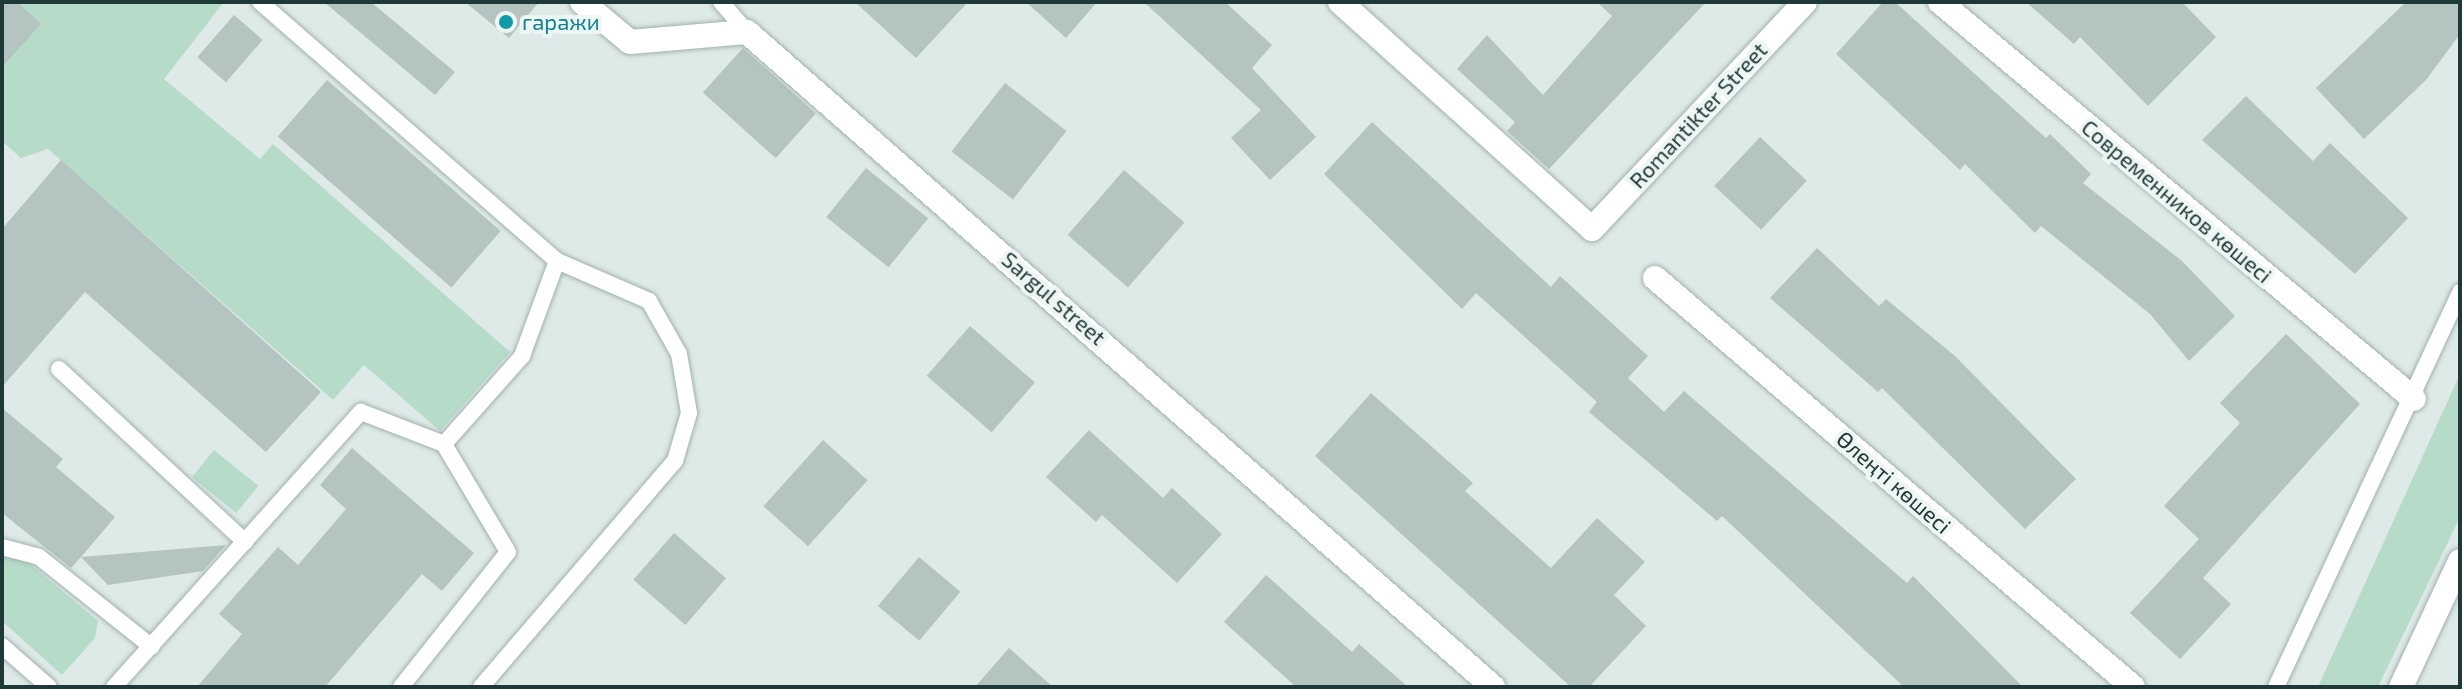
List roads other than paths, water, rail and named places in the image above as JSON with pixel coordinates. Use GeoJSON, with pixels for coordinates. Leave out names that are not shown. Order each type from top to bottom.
{"type":"FeatureCollection","features":[{"type":"Feature","properties":{"kind":"street"},"geometry":{"type":"LineString","coordinates":[[582,2],[630,42],[747,32]]}},
{"type":"Feature","properties":{"kind":"street","name":"Romantikter Street"},"geometry":{"type":"LineString","coordinates":[[1340,2],[1592,229],[1805,2]]}},
{"type":"Feature","properties":{"kind":"street","name":"Современников көшесі"},"geometry":{"type":"LineString","coordinates":[[1940,2],[2414,399]]}},
{"type":"Feature","properties":{"kind":"street","name":"Sargul street"},"geometry":{"type":"LineString","coordinates":[[747,32],[1493,687]]}},
{"type":"Feature","properties":{"kind":"street","name":"Өлеңті көшесі"},"geometry":{"type":"LineString","coordinates":[[1655,278],[2133,687]]}},
{"type":"Feature","properties":{"kind":"street"},"geometry":{"type":"LineString","coordinates":[[2401,687],[2460,561]]}},
{"type":"Feature","properties":{"kind":"lane"},"geometry":{"type":"LineString","coordinates":[[260,2],[557,261],[649,301],[679,354],[689,413],[675,461],[481,687]]}},
{"type":"Feature","properties":{"kind":"lane"},"geometry":{"type":"LineString","coordinates":[[721,2],[747,32]]}},
{"type":"Feature","properties":{"kind":"lane"},"geometry":{"type":"LineString","coordinates":[[444,444],[522,356],[557,261]]}},
{"type":"Feature","properties":{"kind":"lane"},"geometry":{"type":"LineString","coordinates":[[2276,687],[2414,399],[2460,292]]}},
{"type":"Feature","properties":{"kind":"lane"},"geometry":{"type":"LineString","coordinates":[[59,369],[245,542]]}},
{"type":"Feature","properties":{"kind":"lane"},"geometry":{"type":"LineString","coordinates":[[114,687],[361,412],[444,444],[508,552],[401,687]]}},
{"type":"Feature","properties":{"kind":"lane"},"geometry":{"type":"LineString","coordinates":[[2,547],[39,557],[152,647]]}},
{"type":"Feature","properties":{"kind":"lane"},"geometry":{"type":"LineString","coordinates":[[2,646],[49,687]]}},
{"type":"Feature","properties":{"kind":"place","name":"гаражи"},"geometry":{"type":"Point","coordinates":[506,22]}}]}
